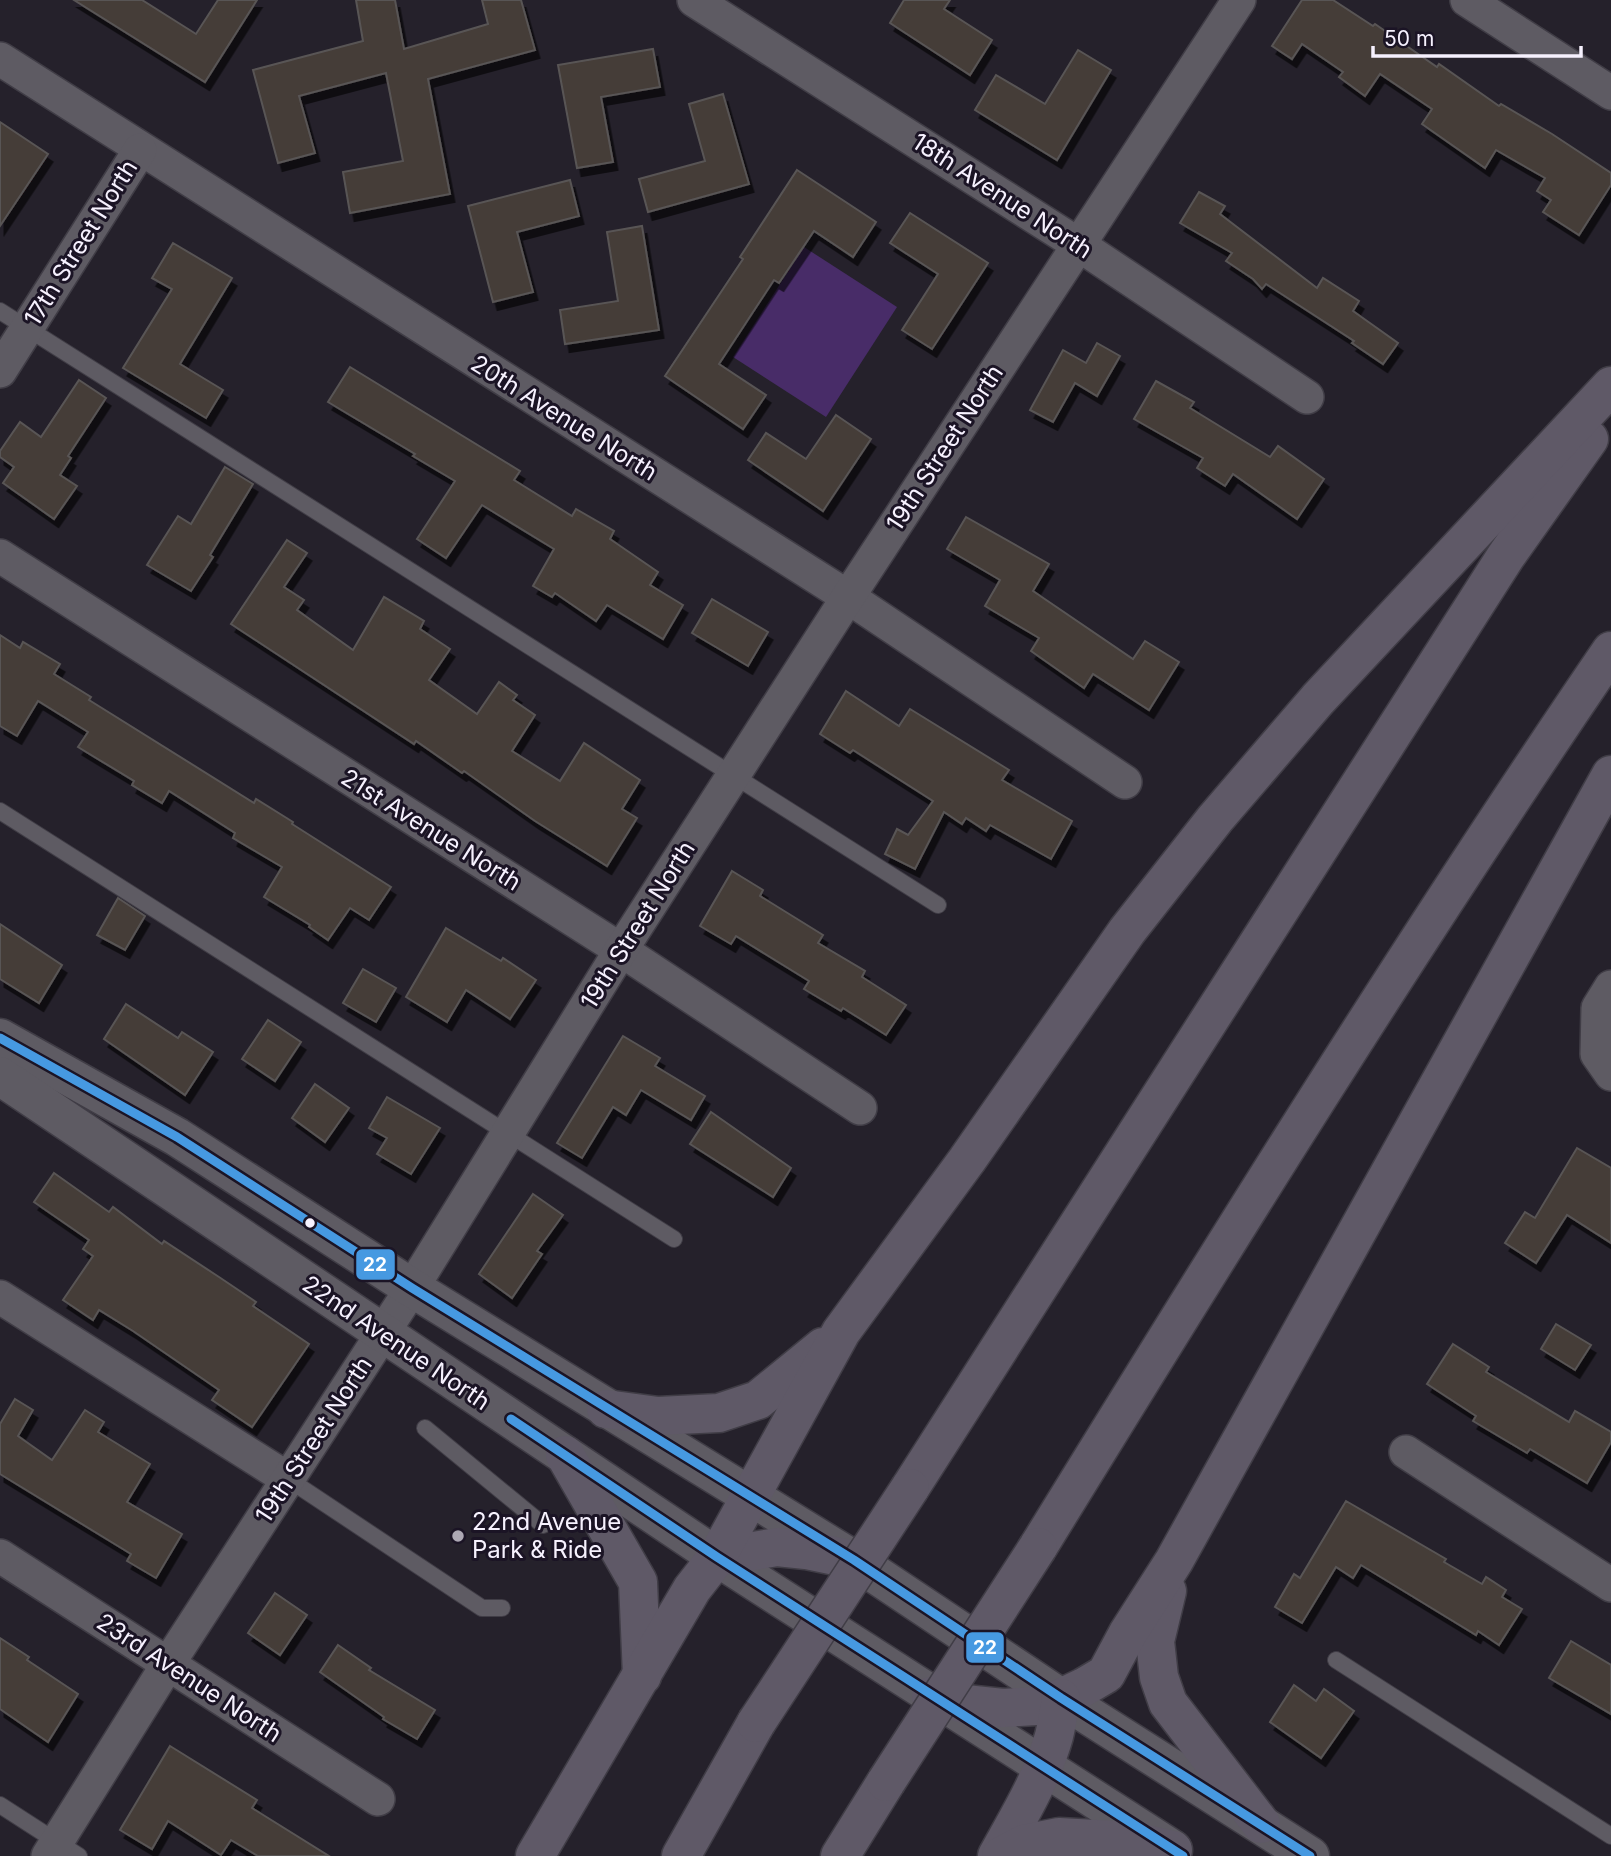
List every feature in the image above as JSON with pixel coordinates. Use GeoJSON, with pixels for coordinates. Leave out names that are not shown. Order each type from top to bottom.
{"type":"FeatureCollection","features":[{"type":"Feature","properties":{"kind":"highway"},"geometry":{"type":"LineString","coordinates":[[535,1856],[692,1590],[717,1557],[841,1332],[959,1170],[1126,931],[1215,819],[1318,699],[1611,386]]}},
{"type":"Feature","properties":{"kind":"highway"},"geometry":{"type":"LineString","coordinates":[[681,1856],[756,1723],[910,1488],[1506,556],[1611,408]]}},
{"type":"Feature","properties":{"kind":"highway"},"geometry":{"type":"LineString","coordinates":[[840,1856],[1038,1547],[1281,1154],[1522,782],[1611,651]]}},
{"type":"Feature","properties":{"kind":"highway"},"geometry":{"type":"LineString","coordinates":[[931,1696],[964,1704],[1003,1708],[1036,1706],[1061,1698],[1106,1674],[1128,1633],[1174,1561],[1611,775]]}},
{"type":"Feature","properties":{"kind":"highway"},"geometry":{"type":"LineString","coordinates":[[606,1409],[658,1416],[719,1413],[758,1400],[841,1332]]}},
{"type":"Feature","properties":{"kind":"highway"},"geometry":{"type":"LineString","coordinates":[[565,1455],[638,1582],[642,1676]]}},
{"type":"Feature","properties":{"kind":"highway"},"geometry":{"type":"LineString","coordinates":[[717,1557],[777,1547],[854,1560]]}},
{"type":"Feature","properties":{"kind":"highway"},"geometry":{"type":"LineString","coordinates":[[1174,1561],[1155,1641],[1159,1676],[1165,1695],[1168,1703],[1261,1824]]}},
{"type":"Feature","properties":{"kind":"highway"},"geometry":{"type":"LineString","coordinates":[[999,1856],[1042,1768],[1054,1737],[1061,1698]]}},
{"type":"Feature","properties":{"kind":"highway"},"geometry":{"type":"LineString","coordinates":[[999,1856],[1024,1844],[1059,1837],[1133,1841],[1178,1853]]}},
{"type":"Feature","properties":{"kind":"main road"},"geometry":{"type":"LineString","coordinates":[[0,1038],[177,1137],[412,1288],[854,1560],[1061,1698],[1310,1856]]}},
{"type":"Feature","properties":{"kind":"main road","name":"22nd Avenue North"},"geometry":{"type":"LineString","coordinates":[[0,1076],[717,1557],[1178,1853]]}},
{"type":"Feature","properties":{"kind":"street","name":"18th Avenue North"},"geometry":{"type":"LineString","coordinates":[[694,0],[1079,245],[1307,397]]}},
{"type":"Feature","properties":{"kind":"street","name":"19th Street North"},"geometry":{"type":"LineString","coordinates":[[61,1851],[168,1664],[412,1288],[621,950],[848,597],[1239,0]]}},
{"type":"Feature","properties":{"kind":"street"},"geometry":{"type":"LineString","coordinates":[[1466,0],[1611,93]]}},
{"type":"Feature","properties":{"kind":"street","name":"20th Avenue North"},"geometry":{"type":"LineString","coordinates":[[0,59],[848,597],[1125,782]]}},
{"type":"Feature","properties":{"kind":"street","name":"17th Street North"},"geometry":{"type":"LineString","coordinates":[[0,371],[14,319],[140,150]]}},
{"type":"Feature","properties":{"kind":"street","name":"21st Avenue North"},"geometry":{"type":"LineString","coordinates":[[0,556],[621,950],[860,1108]]}},
{"type":"Feature","properties":{"kind":"street"},"geometry":{"type":"LineString","coordinates":[[1604,1064],[1598,1008],[1611,987]]}},
{"type":"Feature","properties":{"kind":"street"},"geometry":{"type":"LineString","coordinates":[[0,1297],[288,1479]]}},
{"type":"Feature","properties":{"kind":"street"},"geometry":{"type":"LineString","coordinates":[[1406,1452],[1611,1585]]}},
{"type":"Feature","properties":{"kind":"street","name":"23rd Avenue North"},"geometry":{"type":"LineString","coordinates":[[0,1556],[379,1799]]}},
{"type":"Feature","properties":{"kind":"lane"},"geometry":{"type":"LineString","coordinates":[[14,319],[938,905]]}},
{"type":"Feature","properties":{"kind":"lane"},"geometry":{"type":"LineString","coordinates":[[0,811],[674,1239]]}},
{"type":"Feature","properties":{"kind":"lane"},"geometry":{"type":"LineString","coordinates":[[425,1428],[543,1525]]}},
{"type":"Feature","properties":{"kind":"lane"},"geometry":{"type":"LineString","coordinates":[[288,1479],[482,1608],[502,1608]]}},
{"type":"Feature","properties":{"kind":"lane"},"geometry":{"type":"LineString","coordinates":[[1336,1660],[1611,1836]]}},
{"type":"Feature","properties":{"kind":"lane"},"geometry":{"type":"LineString","coordinates":[[0,1805],[61,1851]]}},
{"type":"Feature","properties":{"kind":"shaded area"},"geometry":{"type":"Polygon","coordinates":[[[804,247],[897,307],[826,417],[733,357],[804,247]]]}},
{"type":"Feature","properties":{"kind":"building"},"geometry":{"type":"Polygon","coordinates":[[[74,0],[142,0],[196,34],[218,0],[257,0],[205,82],[74,0]]]}},
{"type":"Feature","properties":{"kind":"building"},"geometry":{"type":"Polygon","coordinates":[[[356,0],[395,0],[404,49],[488,24],[482,0],[521,0],[535,50],[428,79],[450,194],[350,213],[343,172],[403,161],[386,73],[299,96],[315,153],[278,163],[253,70],[363,41],[356,0]]]}},
{"type":"Feature","properties":{"kind":"building"},"geometry":{"type":"Polygon","coordinates":[[[904,0],[950,0],[944,9],[992,40],[970,75],[890,23],[904,0]]]}},
{"type":"Feature","properties":{"kind":"building"},"geometry":{"type":"Polygon","coordinates":[[[1302,0],[1333,0],[1373,26],[1375,24],[1437,67],[1439,64],[1499,106],[1501,104],[1552,134],[1611,173],[1611,185],[1579,235],[1543,212],[1551,200],[1537,191],[1545,178],[1496,150],[1485,168],[1422,124],[1432,109],[1380,74],[1365,96],[1339,77],[1343,72],[1302,44],[1292,59],[1272,46],[1302,0]]]}},
{"type":"Feature","properties":{"kind":"building"},"geometry":{"type":"Polygon","coordinates":[[[653,49],[660,87],[601,97],[613,162],[577,168],[558,65],[653,49]]]}},
{"type":"Feature","properties":{"kind":"building"},"geometry":{"type":"Polygon","coordinates":[[[1078,50],[1111,70],[1057,160],[975,110],[996,75],[1045,104],[1078,50]]]}},
{"type":"Feature","properties":{"kind":"building"},"geometry":{"type":"Polygon","coordinates":[[[723,94],[749,184],[648,212],[639,179],[705,161],[689,104],[723,94]]]}},
{"type":"Feature","properties":{"kind":"building"},"geometry":{"type":"Polygon","coordinates":[[[0,122],[48,154],[0,226],[0,122]]]}},
{"type":"Feature","properties":{"kind":"building"},"geometry":{"type":"Polygon","coordinates":[[[797,170],[876,222],[853,257],[814,231],[779,283],[774,280],[719,364],[766,395],[743,429],[665,376],[743,259],[740,257],[797,170]]]}},
{"type":"Feature","properties":{"kind":"building"},"geometry":{"type":"Polygon","coordinates":[[[570,180],[579,216],[517,232],[533,292],[493,302],[468,206],[570,180]]]}},
{"type":"Feature","properties":{"kind":"building"},"geometry":{"type":"Polygon","coordinates":[[[1199,192],[1225,206],[1220,214],[1317,288],[1323,278],[1359,301],[1353,311],[1398,343],[1383,364],[1352,343],[1354,341],[1266,284],[1262,289],[1253,279],[1226,261],[1232,253],[1180,223],[1199,192]]]}},
{"type":"Feature","properties":{"kind":"building"},"geometry":{"type":"Polygon","coordinates":[[[910,213],[988,263],[932,349],[902,330],[938,274],[890,243],[910,213]]]}},
{"type":"Feature","properties":{"kind":"building"},"geometry":{"type":"Polygon","coordinates":[[[642,226],[659,330],[565,344],[560,310],[618,301],[607,232],[642,226]]]}},
{"type":"Feature","properties":{"kind":"building"},"geometry":{"type":"Polygon","coordinates":[[[173,243],[232,278],[180,364],[223,390],[206,418],[123,368],[172,289],[152,278],[173,243]]]}},
{"type":"Feature","properties":{"kind":"building"},"geometry":{"type":"Polygon","coordinates":[[[1097,343],[1120,356],[1097,396],[1075,383],[1053,422],[1030,410],[1063,350],[1086,363],[1097,343]]]}},
{"type":"Feature","properties":{"kind":"building"},"geometry":{"type":"Polygon","coordinates":[[[350,367],[520,471],[514,480],[572,516],[576,509],[614,531],[610,539],[658,572],[650,585],[683,605],[663,639],[607,605],[596,621],[555,593],[552,597],[533,586],[554,549],[482,505],[446,558],[417,539],[455,481],[328,402],[350,367]]]}},
{"type":"Feature","properties":{"kind":"building"},"geometry":{"type":"Polygon","coordinates":[[[79,380],[106,398],[68,456],[71,458],[60,475],[77,486],[54,519],[3,483],[14,467],[0,457],[0,451],[20,422],[41,437],[79,380]]]}},
{"type":"Feature","properties":{"kind":"building"},"geometry":{"type":"Polygon","coordinates":[[[1156,381],[1194,402],[1190,408],[1270,457],[1278,446],[1324,479],[1297,519],[1233,474],[1225,486],[1197,468],[1203,458],[1134,419],[1156,381]]]}},
{"type":"Feature","properties":{"kind":"building"},"geometry":{"type":"Polygon","coordinates":[[[836,415],[871,439],[823,511],[748,460],[766,433],[806,459],[836,415]]]}},
{"type":"Feature","properties":{"kind":"building"},"geometry":{"type":"Polygon","coordinates":[[[225,467],[253,484],[191,591],[147,565],[178,516],[191,524],[225,467]]]}},
{"type":"Feature","properties":{"kind":"building"},"geometry":{"type":"Polygon","coordinates":[[[966,517],[1049,564],[1033,591],[1133,659],[1145,641],[1179,662],[1149,710],[1093,674],[1084,688],[1031,651],[1039,638],[985,606],[1000,580],[947,549],[966,517]]]}},
{"type":"Feature","properties":{"kind":"building"},"geometry":{"type":"Polygon","coordinates":[[[287,540],[307,553],[284,587],[304,600],[297,610],[353,650],[384,597],[424,621],[420,629],[450,649],[429,680],[477,714],[499,682],[517,695],[513,700],[535,715],[512,751],[560,781],[584,743],[640,780],[622,809],[637,818],[607,866],[535,821],[464,771],[462,773],[416,741],[414,744],[231,624],[287,540]]]}},
{"type":"Feature","properties":{"kind":"building"},"geometry":{"type":"Polygon","coordinates":[[[712,599],[768,632],[748,666],[692,633],[712,599]]]}},
{"type":"Feature","properties":{"kind":"building"},"geometry":{"type":"Polygon","coordinates":[[[0,635],[20,648],[23,642],[60,664],[54,674],[91,697],[89,700],[254,803],[256,799],[391,887],[369,920],[350,908],[328,940],[309,927],[310,925],[264,897],[282,867],[233,838],[235,833],[169,791],[162,803],[132,785],[134,781],[78,747],[88,732],[38,701],[17,736],[0,726],[0,635]]]}},
{"type":"Feature","properties":{"kind":"building"},"geometry":{"type":"Polygon","coordinates":[[[846,691],[899,726],[910,709],[1009,770],[1002,780],[1072,821],[1051,859],[990,825],[986,831],[966,818],[962,824],[944,812],[915,869],[885,854],[897,829],[908,835],[933,801],[853,750],[850,753],[820,734],[846,691]]]}},
{"type":"Feature","properties":{"kind":"building"},"geometry":{"type":"Polygon","coordinates":[[[732,871],[763,890],[760,896],[823,935],[818,943],[865,971],[862,977],[906,1005],[886,1035],[843,1008],[841,1011],[804,989],[809,981],[736,936],[731,944],[700,926],[732,871]]]}},
{"type":"Feature","properties":{"kind":"building"},"geometry":{"type":"Polygon","coordinates":[[[118,898],[145,916],[125,950],[97,935],[118,898]]]}},
{"type":"Feature","properties":{"kind":"building"},"geometry":{"type":"Polygon","coordinates":[[[0,924],[62,965],[39,1003],[0,979],[0,924]]]}},
{"type":"Feature","properties":{"kind":"building"},"geometry":{"type":"Polygon","coordinates":[[[446,928],[501,961],[503,958],[536,980],[510,1019],[466,990],[447,1022],[406,997],[446,928]]]}},
{"type":"Feature","properties":{"kind":"building"},"geometry":{"type":"Polygon","coordinates":[[[363,969],[396,988],[376,1022],[343,1003],[363,969]]]}},
{"type":"Feature","properties":{"kind":"building"},"geometry":{"type":"Polygon","coordinates":[[[126,1004],[178,1038],[182,1032],[213,1052],[185,1095],[104,1039],[126,1004]]]}},
{"type":"Feature","properties":{"kind":"building"},"geometry":{"type":"Polygon","coordinates":[[[268,1020],[301,1042],[275,1081],[242,1059],[268,1020]]]}},
{"type":"Feature","properties":{"kind":"building"},"geometry":{"type":"Polygon","coordinates":[[[623,1036],[660,1058],[655,1066],[705,1096],[691,1120],[641,1090],[626,1115],[613,1107],[582,1158],[557,1143],[623,1036]]]}},
{"type":"Feature","properties":{"kind":"building"},"geometry":{"type":"Polygon","coordinates":[[[315,1084],[349,1108],[325,1142],[292,1118],[315,1084]]]}},
{"type":"Feature","properties":{"kind":"building"},"geometry":{"type":"Polygon","coordinates":[[[387,1097],[440,1128],[411,1174],[377,1154],[387,1138],[369,1128],[387,1097]]]}},
{"type":"Feature","properties":{"kind":"building"},"geometry":{"type":"Polygon","coordinates":[[[711,1112],[791,1168],[773,1197],[690,1144],[711,1112]]]}},
{"type":"Feature","properties":{"kind":"building"},"geometry":{"type":"Polygon","coordinates":[[[1577,1148],[1611,1168],[1611,1243],[1567,1215],[1536,1263],[1505,1243],[1525,1212],[1535,1218],[1577,1148]]]}},
{"type":"Feature","properties":{"kind":"building"},"geometry":{"type":"Polygon","coordinates":[[[54,1173],[109,1212],[113,1207],[162,1244],[164,1241],[219,1277],[256,1302],[253,1306],[309,1344],[252,1427],[212,1400],[219,1390],[133,1331],[99,1310],[93,1320],[63,1300],[93,1256],[83,1249],[89,1240],[34,1202],[54,1173]]]}},
{"type":"Feature","properties":{"kind":"building"},"geometry":{"type":"Polygon","coordinates":[[[533,1194],[563,1215],[537,1251],[542,1254],[512,1298],[479,1274],[533,1194]]]}},
{"type":"Feature","properties":{"kind":"building"},"geometry":{"type":"Polygon","coordinates":[[[1556,1324],[1591,1345],[1575,1370],[1541,1349],[1556,1324]]]}},
{"type":"Feature","properties":{"kind":"building"},"geometry":{"type":"Polygon","coordinates":[[[1453,1344],[1489,1367],[1486,1372],[1569,1422],[1575,1411],[1611,1432],[1611,1442],[1587,1483],[1530,1449],[1527,1453],[1473,1421],[1476,1416],[1427,1384],[1453,1344]]]}},
{"type":"Feature","properties":{"kind":"building"},"geometry":{"type":"Polygon","coordinates":[[[15,1399],[33,1410],[18,1436],[52,1460],[85,1410],[104,1422],[98,1432],[150,1464],[127,1502],[182,1534],[156,1578],[127,1561],[131,1554],[0,1474],[0,1424],[15,1399]]]}},
{"type":"Feature","properties":{"kind":"building"},"geometry":{"type":"Polygon","coordinates":[[[1346,1501],[1446,1559],[1444,1562],[1482,1584],[1486,1577],[1506,1590],[1502,1597],[1522,1609],[1499,1645],[1478,1631],[1476,1635],[1361,1565],[1353,1578],[1336,1567],[1302,1623],[1275,1607],[1294,1574],[1300,1578],[1346,1501]]]}},
{"type":"Feature","properties":{"kind":"building"},"geometry":{"type":"Polygon","coordinates":[[[275,1593],[307,1615],[280,1655],[248,1633],[275,1593]]]}},
{"type":"Feature","properties":{"kind":"building"},"geometry":{"type":"Polygon","coordinates":[[[0,1638],[29,1657],[27,1660],[78,1694],[48,1742],[0,1709],[0,1638]]]}},
{"type":"Feature","properties":{"kind":"building"},"geometry":{"type":"Polygon","coordinates":[[[1571,1641],[1611,1665],[1611,1714],[1549,1678],[1571,1641]]]}},
{"type":"Feature","properties":{"kind":"building"},"geometry":{"type":"Polygon","coordinates":[[[338,1645],[371,1668],[369,1670],[435,1710],[417,1739],[383,1719],[384,1717],[320,1672],[338,1645]]]}},
{"type":"Feature","properties":{"kind":"building"},"geometry":{"type":"Polygon","coordinates":[[[1294,1685],[1316,1701],[1324,1689],[1354,1711],[1321,1758],[1270,1722],[1294,1685]]]}},
{"type":"Feature","properties":{"kind":"building"},"geometry":{"type":"Polygon","coordinates":[[[170,1746],[257,1800],[252,1808],[329,1856],[258,1856],[231,1840],[221,1855],[168,1821],[152,1849],[120,1830],[170,1746]]]}},
{"type":"Feature","properties":{"kind":"transit line","name":"22"},"geometry":{"type":"LineString","coordinates":[[0,1038],[177,1137],[412,1288],[854,1560],[1061,1698],[1310,1856]]}},
{"type":"Feature","properties":{"kind":"transit line","name":"22"},"geometry":{"type":"LineString","coordinates":[[511,1419],[717,1557],[1183,1856]]}},
{"type":"Feature","properties":{"kind":"place","name":"22nd Avenue Park & Ride"},"geometry":{"type":"Point","coordinates":[458,1536]}}]}
